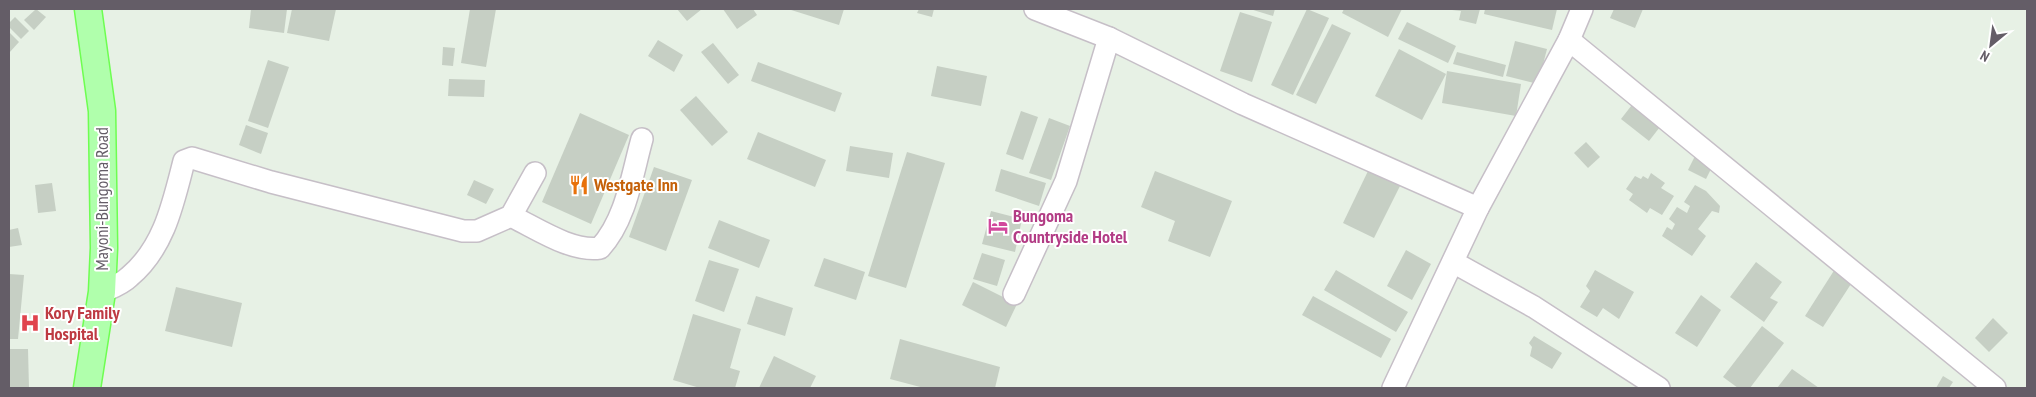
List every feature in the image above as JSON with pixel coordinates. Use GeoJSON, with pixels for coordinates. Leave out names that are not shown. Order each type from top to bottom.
{"type":"FeatureCollection","features":[{"type":"Feature","properties":{"kind":"main road","name":"Mayoni-Bungoma Road"},"geometry":{"type":"LineString","coordinates":[[87,388],[102,292],[104,248],[102,111],[88,9]]}},
{"type":"Feature","properties":{"kind":"street"},"geometry":{"type":"LineString","coordinates":[[1035,9],[1109,38],[1243,104],[1478,208]]}},
{"type":"Feature","properties":{"kind":"street"},"geometry":{"type":"LineString","coordinates":[[1393,388],[1478,208],[1569,40],[1582,9]]}},
{"type":"Feature","properties":{"kind":"street"},"geometry":{"type":"LineString","coordinates":[[1014,294],[1066,181],[1109,38]]}},
{"type":"Feature","properties":{"kind":"street"},"geometry":{"type":"LineString","coordinates":[[1569,40],[1996,388]]}},
{"type":"Feature","properties":{"kind":"street"},"geometry":{"type":"LineString","coordinates":[[511,216],[572,245],[589,250],[600,248],[610,238],[619,220],[642,139]]}},
{"type":"Feature","properties":{"kind":"street"},"geometry":{"type":"LineString","coordinates":[[102,292],[128,278],[152,254],[169,218],[184,161],[192,158],[270,182],[462,231],[477,231],[511,216],[535,173]]}},
{"type":"Feature","properties":{"kind":"street"},"geometry":{"type":"LineString","coordinates":[[1453,262],[1534,307],[1659,388]]}},
{"type":"Feature","properties":{"kind":"building"},"geometry":{"type":"Polygon","coordinates":[[[36,9],[46,17],[34,30],[24,20],[36,9]]]}},
{"type":"Feature","properties":{"kind":"building"},"geometry":{"type":"Polygon","coordinates":[[[251,9],[287,9],[284,33],[249,28],[251,9]]]}},
{"type":"Feature","properties":{"kind":"building"},"geometry":{"type":"Polygon","coordinates":[[[292,9],[336,9],[329,41],[287,33],[292,9]]]}},
{"type":"Feature","properties":{"kind":"building"},"geometry":{"type":"Polygon","coordinates":[[[470,9],[496,9],[486,67],[461,63],[470,9]]]}},
{"type":"Feature","properties":{"kind":"building"},"geometry":{"type":"Polygon","coordinates":[[[677,9],[702,9],[687,21],[677,9]]]}},
{"type":"Feature","properties":{"kind":"building"},"geometry":{"type":"Polygon","coordinates":[[[723,9],[753,9],[757,15],[737,29],[723,9]]]}},
{"type":"Feature","properties":{"kind":"building"},"geometry":{"type":"Polygon","coordinates":[[[788,9],[844,9],[839,25],[788,9]]]}},
{"type":"Feature","properties":{"kind":"building"},"geometry":{"type":"Polygon","coordinates":[[[919,9],[934,9],[932,17],[917,13],[919,9]]]}},
{"type":"Feature","properties":{"kind":"building"},"geometry":{"type":"Polygon","coordinates":[[[1250,9],[1275,9],[1273,16],[1250,9]]]}},
{"type":"Feature","properties":{"kind":"building"},"geometry":{"type":"Polygon","coordinates":[[[1307,9],[1329,18],[1293,95],[1271,85],[1307,9]]]}},
{"type":"Feature","properties":{"kind":"building"},"geometry":{"type":"Polygon","coordinates":[[[1344,9],[1402,9],[1388,37],[1342,13],[1344,9]]]}},
{"type":"Feature","properties":{"kind":"building"},"geometry":{"type":"Polygon","coordinates":[[[1480,9],[1476,24],[1459,20],[1461,11],[1452,10],[1480,9]]]}},
{"type":"Feature","properties":{"kind":"building"},"geometry":{"type":"Polygon","coordinates":[[[1485,9],[1557,9],[1552,30],[1484,14],[1485,9]]]}},
{"type":"Feature","properties":{"kind":"building"},"geometry":{"type":"Polygon","coordinates":[[[1614,9],[1643,9],[1635,28],[1610,18],[1614,9]]]}},
{"type":"Feature","properties":{"kind":"building"},"geometry":{"type":"Polygon","coordinates":[[[1240,12],[1272,22],[1252,82],[1220,71],[1240,12]]]}},
{"type":"Feature","properties":{"kind":"building"},"geometry":{"type":"Polygon","coordinates":[[[15,17],[29,31],[21,39],[9,27],[9,23],[15,17]]]}},
{"type":"Feature","properties":{"kind":"building"},"geometry":{"type":"Polygon","coordinates":[[[1407,22],[1456,46],[1448,63],[1398,39],[1407,22]]]}},
{"type":"Feature","properties":{"kind":"building"},"geometry":{"type":"Polygon","coordinates":[[[1332,24],[1351,33],[1316,104],[1296,95],[1332,24]]]}},
{"type":"Feature","properties":{"kind":"building"},"geometry":{"type":"Polygon","coordinates":[[[9,32],[19,42],[9,53],[9,32]]]}},
{"type":"Feature","properties":{"kind":"building"},"geometry":{"type":"Polygon","coordinates":[[[658,40],[683,55],[674,72],[648,56],[658,40]]]}},
{"type":"Feature","properties":{"kind":"building"},"geometry":{"type":"Polygon","coordinates":[[[1515,41],[1547,49],[1538,84],[1506,76],[1515,41]]]}},
{"type":"Feature","properties":{"kind":"building"},"geometry":{"type":"Polygon","coordinates":[[[713,43],[739,75],[728,84],[701,52],[713,43]]]}},
{"type":"Feature","properties":{"kind":"building"},"geometry":{"type":"Polygon","coordinates":[[[443,47],[455,48],[453,66],[442,65],[443,47]]]}},
{"type":"Feature","properties":{"kind":"building"},"geometry":{"type":"Polygon","coordinates":[[[1399,49],[1446,74],[1422,120],[1375,96],[1399,49]]]}},
{"type":"Feature","properties":{"kind":"building"},"geometry":{"type":"Polygon","coordinates":[[[1457,52],[1506,65],[1503,77],[1453,64],[1457,52]]]}},
{"type":"Feature","properties":{"kind":"building"},"geometry":{"type":"Polygon","coordinates":[[[268,60],[289,67],[268,128],[248,121],[268,60]]]}},
{"type":"Feature","properties":{"kind":"building"},"geometry":{"type":"Polygon","coordinates":[[[758,62],[842,93],[835,112],[751,81],[758,62]]]}},
{"type":"Feature","properties":{"kind":"building"},"geometry":{"type":"Polygon","coordinates":[[[937,66],[987,76],[981,106],[931,96],[937,66]]]}},
{"type":"Feature","properties":{"kind":"building"},"geometry":{"type":"Polygon","coordinates":[[[1447,71],[1521,84],[1516,116],[1442,103],[1447,71]]]}},
{"type":"Feature","properties":{"kind":"building"},"geometry":{"type":"Polygon","coordinates":[[[449,79],[485,80],[484,97],[448,96],[449,79]]]}},
{"type":"Feature","properties":{"kind":"building"},"geometry":{"type":"Polygon","coordinates":[[[696,96],[728,132],[712,146],[680,110],[696,96]]]}},
{"type":"Feature","properties":{"kind":"building"},"geometry":{"type":"Polygon","coordinates":[[[1635,101],[1663,123],[1649,141],[1621,119],[1635,101]]]}},
{"type":"Feature","properties":{"kind":"building"},"geometry":{"type":"Polygon","coordinates":[[[1021,111],[1038,117],[1023,160],[1006,154],[1021,111]]]}},
{"type":"Feature","properties":{"kind":"building"},"geometry":{"type":"Polygon","coordinates":[[[580,113],[629,135],[591,224],[542,202],[580,113]]]}},
{"type":"Feature","properties":{"kind":"building"},"geometry":{"type":"Polygon","coordinates":[[[1049,118],[1070,126],[1051,180],[1029,173],[1049,118]]]}},
{"type":"Feature","properties":{"kind":"building"},"geometry":{"type":"Polygon","coordinates":[[[246,125],[268,133],[261,154],[239,145],[246,125]]]}},
{"type":"Feature","properties":{"kind":"building"},"geometry":{"type":"Polygon","coordinates":[[[758,132],[826,160],[815,187],[747,159],[758,132]]]}},
{"type":"Feature","properties":{"kind":"building"},"geometry":{"type":"Polygon","coordinates":[[[1586,142],[1600,157],[1588,168],[1574,153],[1586,142]]]}},
{"type":"Feature","properties":{"kind":"building"},"geometry":{"type":"Polygon","coordinates":[[[850,146],[893,153],[889,178],[846,171],[850,146]]]}},
{"type":"Feature","properties":{"kind":"building"},"geometry":{"type":"Polygon","coordinates":[[[907,152],[945,163],[906,288],[868,276],[907,152]]]}},
{"type":"Feature","properties":{"kind":"building"},"geometry":{"type":"Polygon","coordinates":[[[1697,152],[1715,161],[1706,179],[1688,170],[1697,152]]]}},
{"type":"Feature","properties":{"kind":"building"},"geometry":{"type":"Polygon","coordinates":[[[654,167],[692,180],[666,251],[629,237],[654,167]]]}},
{"type":"Feature","properties":{"kind":"building"},"geometry":{"type":"Polygon","coordinates":[[[1001,169],[1046,183],[1039,206],[995,191],[1001,169]]]}},
{"type":"Feature","properties":{"kind":"building"},"geometry":{"type":"Polygon","coordinates":[[[1155,171],[1232,201],[1210,257],[1168,241],[1175,221],[1141,207],[1155,171]]]}},
{"type":"Feature","properties":{"kind":"building"},"geometry":{"type":"Polygon","coordinates":[[[1368,171],[1400,186],[1374,238],[1343,223],[1368,171]]]}},
{"type":"Feature","properties":{"kind":"building"},"geometry":{"type":"Polygon","coordinates":[[[1651,173],[1665,183],[1661,188],[1674,196],[1662,215],[1650,208],[1647,213],[1629,200],[1633,194],[1626,189],[1635,176],[1641,179],[1643,176],[1648,179],[1651,173]]]}},
{"type":"Feature","properties":{"kind":"building"},"geometry":{"type":"Polygon","coordinates":[[[474,180],[494,189],[486,204],[467,195],[474,180]]]}},
{"type":"Feature","properties":{"kind":"building"},"geometry":{"type":"Polygon","coordinates":[[[52,183],[56,211],[38,213],[35,185],[52,183]]]}},
{"type":"Feature","properties":{"kind":"building"},"geometry":{"type":"Polygon","coordinates":[[[1695,185],[1706,191],[1720,206],[1719,213],[1712,211],[1698,229],[1706,236],[1692,256],[1662,236],[1667,227],[1672,230],[1675,224],[1669,219],[1677,207],[1687,213],[1690,206],[1684,202],[1695,185]]]}},
{"type":"Feature","properties":{"kind":"building"},"geometry":{"type":"Polygon","coordinates":[[[991,211],[1022,219],[1015,252],[982,244],[991,211]]]}},
{"type":"Feature","properties":{"kind":"building"},"geometry":{"type":"Polygon","coordinates":[[[719,220],[770,240],[759,268],[708,248],[719,220]]]}},
{"type":"Feature","properties":{"kind":"building"},"geometry":{"type":"Polygon","coordinates":[[[18,228],[22,245],[9,247],[9,230],[18,228]]]}},
{"type":"Feature","properties":{"kind":"building"},"geometry":{"type":"Polygon","coordinates":[[[1406,250],[1431,264],[1412,300],[1387,286],[1406,250]]]}},
{"type":"Feature","properties":{"kind":"building"},"geometry":{"type":"Polygon","coordinates":[[[982,253],[1005,260],[997,286],[973,279],[982,253]]]}},
{"type":"Feature","properties":{"kind":"building"},"geometry":{"type":"Polygon","coordinates":[[[824,258],[865,272],[856,300],[814,286],[824,258]]]}},
{"type":"Feature","properties":{"kind":"building"},"geometry":{"type":"Polygon","coordinates":[[[709,260],[739,269],[724,312],[695,301],[709,260]]]}},
{"type":"Feature","properties":{"kind":"building"},"geometry":{"type":"Polygon","coordinates":[[[1756,262],[1782,282],[1770,298],[1778,302],[1764,322],[1730,297],[1756,262]]]}},
{"type":"Feature","properties":{"kind":"building"},"geometry":{"type":"Polygon","coordinates":[[[1835,269],[1851,284],[1823,327],[1805,316],[1835,269]]]}},
{"type":"Feature","properties":{"kind":"building"},"geometry":{"type":"Polygon","coordinates":[[[1336,270],[1408,312],[1396,332],[1324,290],[1336,270]]]}},
{"type":"Feature","properties":{"kind":"building"},"geometry":{"type":"Polygon","coordinates":[[[1595,270],[1634,292],[1619,319],[1603,308],[1597,317],[1580,307],[1590,291],[1586,286],[1595,270]]]}},
{"type":"Feature","properties":{"kind":"building"},"geometry":{"type":"Polygon","coordinates":[[[9,274],[24,275],[18,339],[9,339],[9,274]]]}},
{"type":"Feature","properties":{"kind":"building"},"geometry":{"type":"Polygon","coordinates":[[[973,282],[1017,304],[1006,327],[962,305],[973,282]]]}},
{"type":"Feature","properties":{"kind":"building"},"geometry":{"type":"Polygon","coordinates":[[[176,287],[242,303],[232,347],[165,331],[176,287]]]}},
{"type":"Feature","properties":{"kind":"building"},"geometry":{"type":"Polygon","coordinates":[[[1701,295],[1721,310],[1697,347],[1675,333],[1701,295]]]}},
{"type":"Feature","properties":{"kind":"building"},"geometry":{"type":"Polygon","coordinates":[[[756,296],[793,308],[785,336],[747,324],[756,296]]]}},
{"type":"Feature","properties":{"kind":"building"},"geometry":{"type":"Polygon","coordinates":[[[1313,296],[1391,339],[1381,358],[1302,315],[1313,296]]]}},
{"type":"Feature","properties":{"kind":"building"},"geometry":{"type":"Polygon","coordinates":[[[693,314],[741,329],[730,368],[740,371],[735,388],[700,388],[673,380],[693,314]]]}},
{"type":"Feature","properties":{"kind":"building"},"geometry":{"type":"Polygon","coordinates":[[[1993,318],[2008,333],[1989,352],[1975,338],[1993,318]]]}},
{"type":"Feature","properties":{"kind":"building"},"geometry":{"type":"Polygon","coordinates":[[[1762,326],[1784,343],[1750,388],[1738,388],[1723,377],[1762,326]]]}},
{"type":"Feature","properties":{"kind":"building"},"geometry":{"type":"Polygon","coordinates":[[[1534,336],[1562,353],[1552,369],[1530,356],[1532,347],[1529,343],[1534,336]]]}},
{"type":"Feature","properties":{"kind":"building"},"geometry":{"type":"Polygon","coordinates":[[[900,339],[1000,367],[995,388],[924,388],[890,379],[900,339]]]}},
{"type":"Feature","properties":{"kind":"building"},"geometry":{"type":"Polygon","coordinates":[[[9,349],[28,349],[29,388],[9,388],[9,349]]]}},
{"type":"Feature","properties":{"kind":"building"},"geometry":{"type":"Polygon","coordinates":[[[774,356],[816,376],[810,388],[759,388],[774,356]]]}},
{"type":"Feature","properties":{"kind":"building"},"geometry":{"type":"Polygon","coordinates":[[[1792,369],[1819,388],[1777,388],[1792,369]]]}},
{"type":"Feature","properties":{"kind":"building"},"geometry":{"type":"Polygon","coordinates":[[[1943,376],[1953,382],[1949,388],[1936,388],[1943,376]]]}},
{"type":"Feature","properties":{"kind":"place","name":"Westgate Inn"},"geometry":{"type":"Point","coordinates":[579,185]}},
{"type":"Feature","properties":{"kind":"place","name":"Bungoma Countryside Hotel"},"geometry":{"type":"Point","coordinates":[998,226]}},
{"type":"Feature","properties":{"kind":"place","name":"Kory Family Hospital"},"geometry":{"type":"Point","coordinates":[30,323]}}]}
